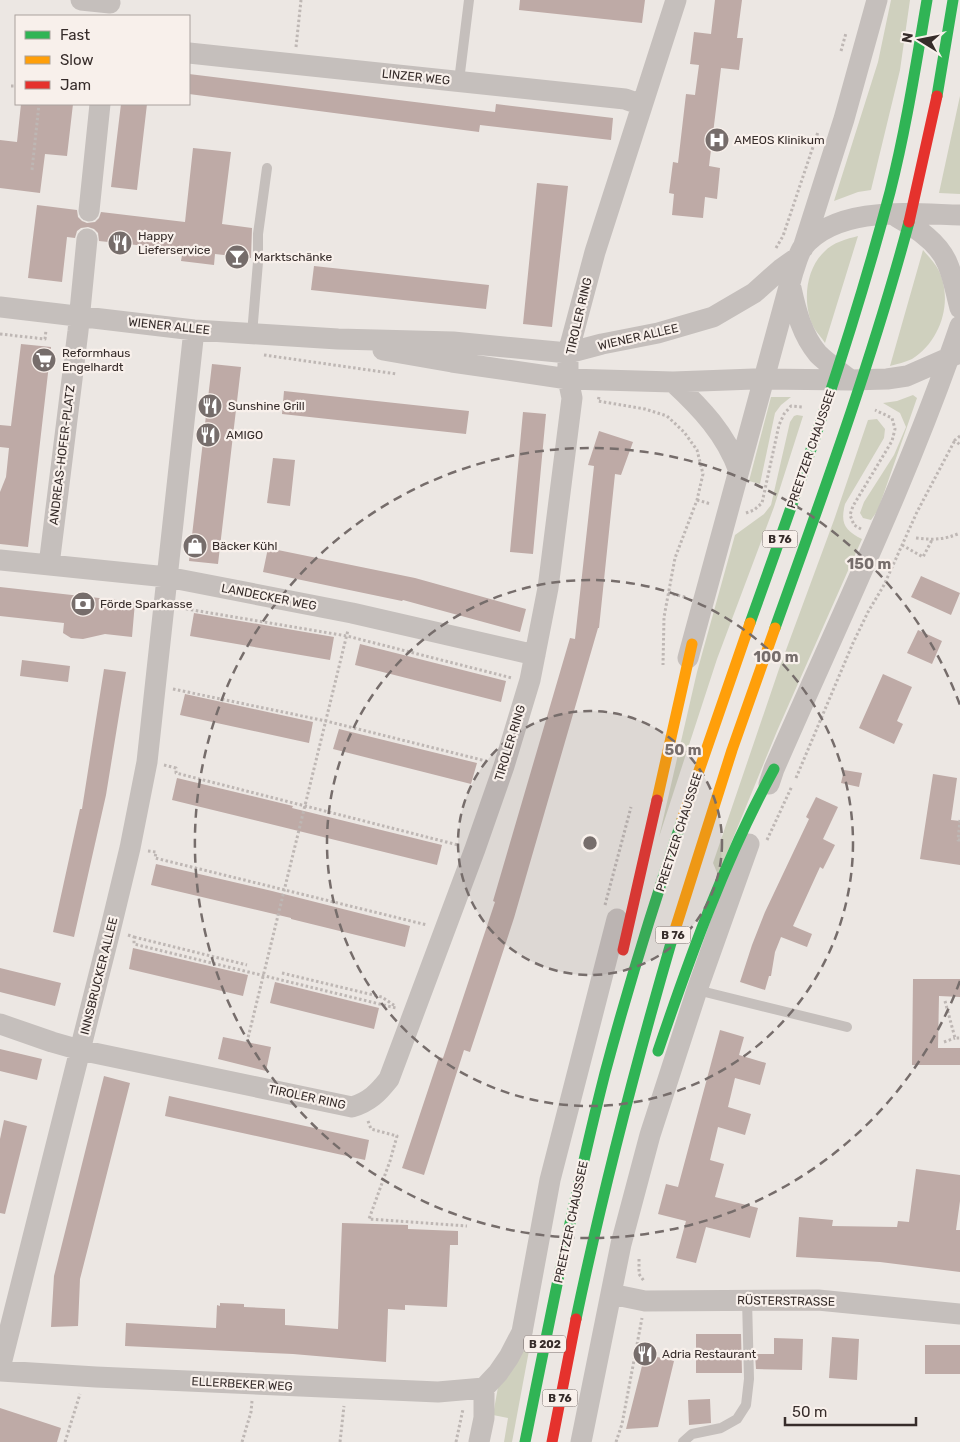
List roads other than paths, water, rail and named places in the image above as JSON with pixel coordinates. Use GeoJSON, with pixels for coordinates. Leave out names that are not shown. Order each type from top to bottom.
{"type":"FeatureCollection","features":[{"type":"Feature","properties":{"kind":"highway","name":"PREETZER CHAUSSEE"},"geometry":{"type":"LineString","coordinates":[[525,1442],[565,1245],[606,1070],[628,991],[679,828],[733,670],[818,433],[864,290],[905,126],[927,0]]}},
{"type":"Feature","properties":{"kind":"highway","name":"PREETZER CHAUSSEE"},"geometry":{"type":"LineString","coordinates":[[552,1442],[592,1244],[620,1126],[660,981],[707,828],[849,418],[889,296],[918,188],[934,115],[953,0]]}},
{"type":"Feature","properties":{"kind":"highway"},"geometry":{"type":"LineString","coordinates":[[620,960],[692,644]]}},
{"type":"Feature","properties":{"kind":"highway"},"geometry":{"type":"LineString","coordinates":[[655,1061],[730,857],[753,805],[774,770]]}},
{"type":"Feature","properties":{"kind":"highway"},"geometry":{"type":"LineString","coordinates":[[606,1070],[610,1011]]}},
{"type":"Feature","properties":{"kind":"highway"},"geometry":{"type":"LineString","coordinates":[[620,1126],[644,1086]]}},
{"type":"Feature","properties":{"kind":"street"},"geometry":{"type":"LineString","coordinates":[[81,0],[109,6]]}},
{"type":"Feature","properties":{"kind":"street","name":"TIROLER RING"},"geometry":{"type":"LineString","coordinates":[[0,1024],[80,1050],[352,1107],[362,1104],[377,1094],[389,1079],[475,849],[504,766],[530,680],[548,588],[572,398],[568,379],[568,353],[595,252],[676,0]]}},
{"type":"Feature","properties":{"kind":"street"},"geometry":{"type":"LineString","coordinates":[[800,252],[844,118],[877,0]]}},
{"type":"Feature","properties":{"kind":"street","name":"LINZER WEG"},"geometry":{"type":"LineString","coordinates":[[190,53],[625,99],[642,105]]}},
{"type":"Feature","properties":{"kind":"street"},"geometry":{"type":"LineString","coordinates":[[90,211],[100,105]]}},
{"type":"Feature","properties":{"kind":"street"},"geometry":{"type":"LineString","coordinates":[[890,214],[913,225],[940,250],[948,265],[960,308]]}},
{"type":"Feature","properties":{"kind":"street","name":"WIENER ALLEE"},"geometry":{"type":"LineString","coordinates":[[0,308],[194,330],[338,339],[453,342],[568,353],[602,344],[658,334],[713,317],[754,293],[825,230],[852,219],[890,214],[960,214]]}},
{"type":"Feature","properties":{"kind":"street","name":"ANDREAS-HOFER-PLATZ"},"geometry":{"type":"LineString","coordinates":[[49,565],[87,239]]}},
{"type":"Feature","properties":{"kind":"street","name":"PREETZER CHAUSSEE"},"geometry":{"type":"LineString","coordinates":[[475,1390],[498,1373],[522,1332],[544,1214],[570,1102],[637,839],[800,252]]}},
{"type":"Feature","properties":{"kind":"street"},"geometry":{"type":"LineString","coordinates":[[790,285],[798,317],[810,344],[820,356],[851,380]]}},
{"type":"Feature","properties":{"kind":"street"},"geometry":{"type":"LineString","coordinates":[[581,1442],[621,1244],[650,1135],[697,990],[762,811],[774,770],[886,516],[954,355],[960,326]]}},
{"type":"Feature","properties":{"kind":"street"},"geometry":{"type":"LineString","coordinates":[[167,577],[194,330]]}},
{"type":"Feature","properties":{"kind":"street","name":"WIENER ALLEE"},"geometry":{"type":"LineString","coordinates":[[338,339],[394,352],[568,379],[673,382],[765,379],[886,379],[907,376],[954,355]]}},
{"type":"Feature","properties":{"kind":"street"},"geometry":{"type":"LineString","coordinates":[[673,382],[701,409],[726,441],[737,478]]}},
{"type":"Feature","properties":{"kind":"street","name":"LANDECKER WEG"},"geometry":{"type":"LineString","coordinates":[[0,560],[167,577],[352,613],[535,654]]}},
{"type":"Feature","properties":{"kind":"street","name":"INNSBRUCKER ALLEE"},"geometry":{"type":"LineString","coordinates":[[0,1369],[130,848],[147,762],[167,577]]}},
{"type":"Feature","properties":{"kind":"street","name":"RÜSTERSTRASSE"},"geometry":{"type":"LineString","coordinates":[[611,1294],[645,1301],[818,1300],[960,1314]]}},
{"type":"Feature","properties":{"kind":"street","name":"ELLERBEKER WEG"},"geometry":{"type":"LineString","coordinates":[[0,1369],[86,1376],[253,1384],[438,1392],[475,1390]]}},
{"type":"Feature","properties":{"kind":"street"},"geometry":{"type":"LineString","coordinates":[[475,1390],[484,1418],[479,1442]]}},
{"type":"Feature","properties":{"kind":"lane"},"geometry":{"type":"LineString","coordinates":[[460,81],[469,0]]}},
{"type":"Feature","properties":{"kind":"lane"},"geometry":{"type":"LineString","coordinates":[[252,334],[258,262],[258,234],[267,168]]}},
{"type":"Feature","properties":{"kind":"lane"},"geometry":{"type":"LineString","coordinates":[[697,990],[847,1027]]}},
{"type":"Feature","properties":{"kind":"lane"},"geometry":{"type":"LineString","coordinates":[[683,1442],[692,1434],[722,1428],[737,1419],[746,1405],[749,1379],[747,1299]]}},
{"type":"Feature","properties":{"kind":"place","name":"AMEOS Klinikum"},"geometry":{"type":"Point","coordinates":[717,140]}},
{"type":"Feature","properties":{"kind":"place","name":"Happy Lieferservice"},"geometry":{"type":"Point","coordinates":[120,243]}},
{"type":"Feature","properties":{"kind":"place","name":"Marktschänke"},"geometry":{"type":"Point","coordinates":[237,257]}},
{"type":"Feature","properties":{"kind":"place","name":"Reformhaus Engelhardt"},"geometry":{"type":"Point","coordinates":[44,360]}},
{"type":"Feature","properties":{"kind":"place","name":"Sunshine Grill"},"geometry":{"type":"Point","coordinates":[210,406]}},
{"type":"Feature","properties":{"kind":"place","name":"AMIGO"},"geometry":{"type":"Point","coordinates":[208,435]}},
{"type":"Feature","properties":{"kind":"place","name":"Bäcker Kühl"},"geometry":{"type":"Point","coordinates":[195,546]}},
{"type":"Feature","properties":{"kind":"place","name":"Förde Sparkasse"},"geometry":{"type":"Point","coordinates":[83,604]}},
{"type":"Feature","properties":{"kind":"place","name":"Adria Restaurant"},"geometry":{"type":"Point","coordinates":[645,1354]}}]}
